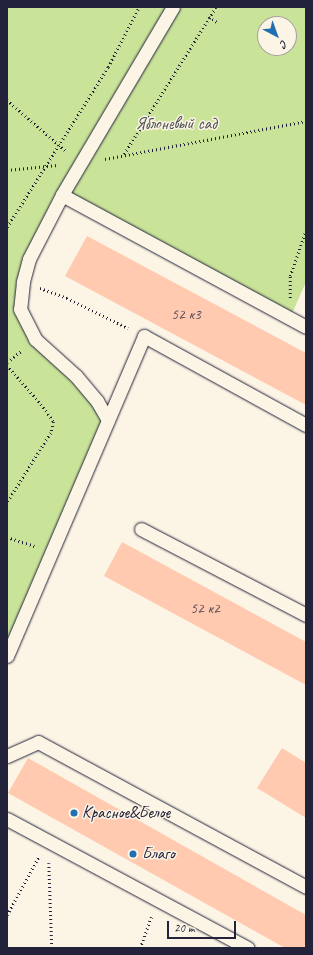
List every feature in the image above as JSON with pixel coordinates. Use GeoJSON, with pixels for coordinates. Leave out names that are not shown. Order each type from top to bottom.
{"type":"FeatureCollection","features":[{"type":"Feature","properties":{"kind":"lane"},"geometry":{"type":"LineString","coordinates":[[108,420],[97,401],[76,376],[35,339],[20,309],[23,282],[29,259],[62,195],[173,7]]}},
{"type":"Feature","properties":{"kind":"lane"},"geometry":{"type":"LineString","coordinates":[[62,195],[306,327]]}},
{"type":"Feature","properties":{"kind":"lane"},"geometry":{"type":"LineString","coordinates":[[7,656],[144,336],[306,425]]}},
{"type":"Feature","properties":{"kind":"lane"},"geometry":{"type":"LineString","coordinates":[[141,529],[306,615]]}},
{"type":"Feature","properties":{"kind":"lane"},"geometry":{"type":"LineString","coordinates":[[7,756],[38,742],[306,887]]}},
{"type":"Feature","properties":{"kind":"lane"},"geometry":{"type":"LineString","coordinates":[[7,819],[248,948]]}},
{"type":"Feature","properties":{"kind":"path"},"geometry":{"type":"LineString","coordinates":[[7,227],[108,66],[139,7]]}},
{"type":"Feature","properties":{"kind":"path"},"geometry":{"type":"LineString","coordinates":[[124,155],[216,7]]}},
{"type":"Feature","properties":{"kind":"path"},"geometry":{"type":"LineString","coordinates":[[209,17],[216,22]]}},
{"type":"Feature","properties":{"kind":"path"},"geometry":{"type":"LineString","coordinates":[[7,100],[59,146],[81,163]]}},
{"type":"Feature","properties":{"kind":"path"},"geometry":{"type":"LineString","coordinates":[[7,170],[81,163],[306,121]]}},
{"type":"Feature","properties":{"kind":"path"},"geometry":{"type":"LineString","coordinates":[[290,318],[290,276],[306,230]]}},
{"type":"Feature","properties":{"kind":"path"},"geometry":{"type":"LineString","coordinates":[[23,282],[67,298],[144,336]]}},
{"type":"Feature","properties":{"kind":"path"},"geometry":{"type":"LineString","coordinates":[[7,365],[41,404],[54,422],[51,433],[7,503]]}},
{"type":"Feature","properties":{"kind":"path"},"geometry":{"type":"LineString","coordinates":[[7,537],[52,551]]}},
{"type":"Feature","properties":{"kind":"path"},"geometry":{"type":"LineString","coordinates":[[7,914],[48,841]]}},
{"type":"Feature","properties":{"kind":"path"},"geometry":{"type":"LineString","coordinates":[[48,841],[52,948]]}},
{"type":"Feature","properties":{"kind":"path"},"geometry":{"type":"LineString","coordinates":[[140,948],[157,899]]}},
{"type":"Feature","properties":{"kind":"green space","name":"Яблоневый сад"},"geometry":{"type":"Polygon","coordinates":[[[7,7],[306,7],[306,282],[290,318],[62,195],[29,259],[20,309],[35,339],[108,420],[7,656],[7,7]]]}},
{"type":"Feature","properties":{"kind":"building"},"geometry":{"type":"Polygon","coordinates":[[[87,236],[306,353],[306,405],[65,276],[87,236]]]}},
{"type":"Feature","properties":{"kind":"building"},"geometry":{"type":"Polygon","coordinates":[[[122,542],[306,642],[306,685],[104,576],[122,542]]]}},
{"type":"Feature","properties":{"kind":"building"},"geometry":{"type":"Polygon","coordinates":[[[282,748],[306,763],[306,818],[257,788],[282,748]]]}},
{"type":"Feature","properties":{"kind":"building"},"geometry":{"type":"Polygon","coordinates":[[[28,758],[306,915],[306,948],[285,948],[8,793],[28,758]]]}},
{"type":"Feature","properties":{"kind":"place","name":"Красное&Белое"},"geometry":{"type":"Point","coordinates":[74,813]}},
{"type":"Feature","properties":{"kind":"place","name":"Благо"},"geometry":{"type":"Point","coordinates":[133,854]}}]}
